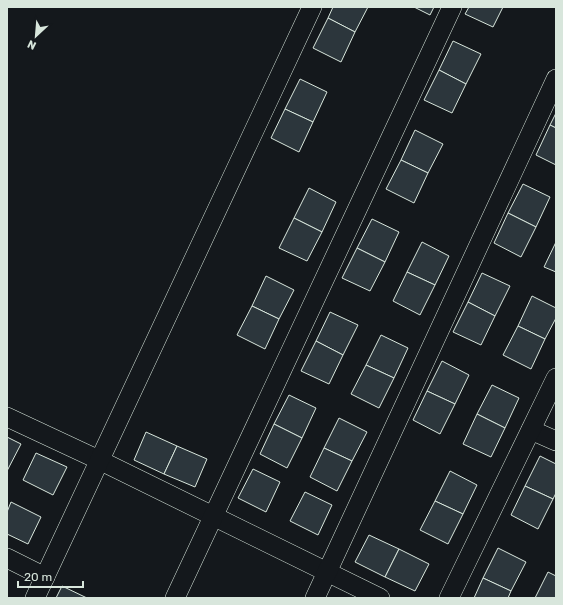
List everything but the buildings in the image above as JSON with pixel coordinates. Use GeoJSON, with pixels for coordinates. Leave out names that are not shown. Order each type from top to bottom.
{"type":"FeatureCollection","features":[{"type":"Feature","properties":{"kind":"street"},"geometry":{"type":"LineString","coordinates":[[35,598],[312,7]]}},
{"type":"Feature","properties":{"kind":"street"},"geometry":{"type":"LineString","coordinates":[[176,598],[452,7]]}},
{"type":"Feature","properties":{"kind":"street"},"geometry":{"type":"LineString","coordinates":[[315,598],[556,79]]}},
{"type":"Feature","properties":{"kind":"street"},"geometry":{"type":"LineString","coordinates":[[449,598],[556,378]]}},
{"type":"Feature","properties":{"kind":"street"},"geometry":{"type":"LineString","coordinates":[[7,417],[99,460],[380,598]]}},
{"type":"Feature","properties":{"kind":"street"},"geometry":{"type":"LineString","coordinates":[[531,430],[556,441]]}},
{"type":"Feature","properties":{"kind":"street"},"geometry":{"type":"LineString","coordinates":[[7,558],[45,577]]}}]}
